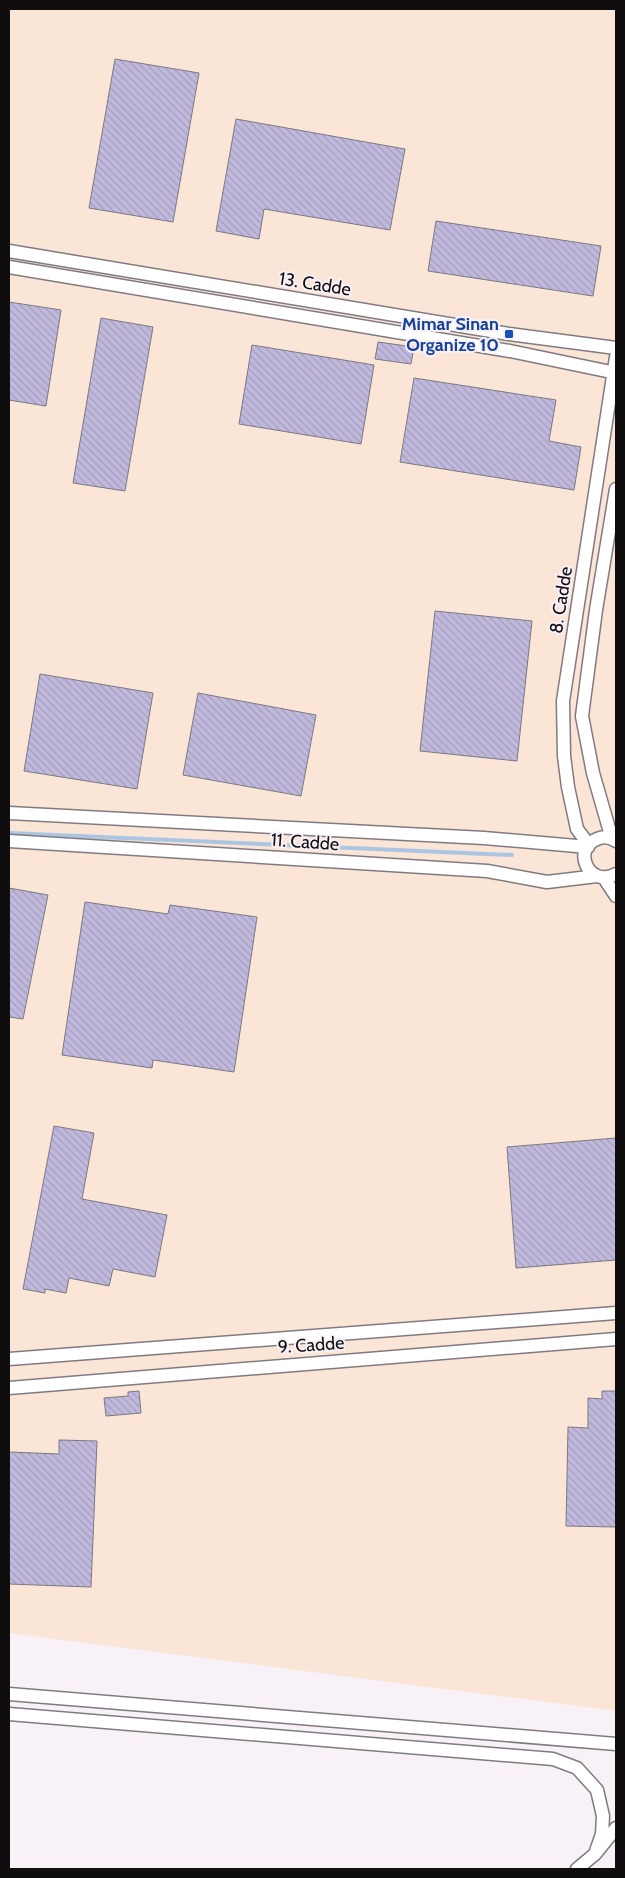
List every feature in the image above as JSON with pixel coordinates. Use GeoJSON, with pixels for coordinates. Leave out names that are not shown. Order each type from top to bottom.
{"type":"FeatureCollection","features":[{"type":"Feature","properties":{"kind":"street","name":"13. Cadde"},"geometry":{"type":"LineString","coordinates":[[9,252],[509,334],[616,348]]}},
{"type":"Feature","properties":{"kind":"street","name":"13. Cadde"},"geometry":{"type":"LineString","coordinates":[[9,267],[500,349],[615,373]]}},
{"type":"Feature","properties":{"kind":"street","name":"8. Cadde"},"geometry":{"type":"LineString","coordinates":[[588,846],[577,829],[568,787],[564,756],[563,701],[616,357]]}},
{"type":"Feature","properties":{"kind":"street","name":"8. Cadde"},"geometry":{"type":"LineString","coordinates":[[614,840],[593,773],[582,716],[596,610],[616,490]]}},
{"type":"Feature","properties":{"kind":"street","name":"11. Cadde"},"geometry":{"type":"LineString","coordinates":[[9,812],[484,838],[588,846]]}},
{"type":"Feature","properties":{"kind":"street"},"geometry":{"type":"LineString","coordinates":[[614,840],[605,837],[598,838],[588,846],[585,860],[587,867],[606,876],[616,896]]}},
{"type":"Feature","properties":{"kind":"street","name":"11. Cadde"},"geometry":{"type":"LineString","coordinates":[[9,841],[487,870],[547,882],[606,876]]}},
{"type":"Feature","properties":{"kind":"street","name":"9. Cadde"},"geometry":{"type":"LineString","coordinates":[[9,1359],[616,1313]]}},
{"type":"Feature","properties":{"kind":"street","name":"9. Cadde"},"geometry":{"type":"LineString","coordinates":[[9,1388],[616,1339]]}},
{"type":"Feature","properties":{"kind":"street"},"geometry":{"type":"LineString","coordinates":[[9,1694],[616,1744]]}},
{"type":"Feature","properties":{"kind":"street"},"geometry":{"type":"LineString","coordinates":[[9,1714],[553,1759],[577,1768],[597,1790],[603,1816],[602,1834],[595,1854]]}},
{"type":"Feature","properties":{"kind":"street"},"geometry":{"type":"LineString","coordinates":[[577,1869],[595,1854],[616,1828]]}},
{"type":"Feature","properties":{"kind":"shaded area"},"geometry":{"type":"Polygon","coordinates":[[[9,9],[616,9],[616,1711],[9,1633],[9,9]]]}},
{"type":"Feature","properties":{"kind":"building"},"geometry":{"type":"Polygon","coordinates":[[[115,59],[199,73],[173,222],[89,208],[115,59]]]}},
{"type":"Feature","properties":{"kind":"building"},"geometry":{"type":"Polygon","coordinates":[[[236,119],[405,149],[390,230],[264,209],[259,239],[216,231],[236,119]]]}},
{"type":"Feature","properties":{"kind":"building"},"geometry":{"type":"Polygon","coordinates":[[[436,221],[601,246],[593,296],[428,271],[436,221]]]}},
{"type":"Feature","properties":{"kind":"building"},"geometry":{"type":"Polygon","coordinates":[[[9,302],[61,310],[46,406],[9,400],[9,302]]]}},
{"type":"Feature","properties":{"kind":"building"},"geometry":{"type":"Polygon","coordinates":[[[101,318],[153,327],[125,491],[73,483],[101,318]]]}},
{"type":"Feature","properties":{"kind":"building"},"geometry":{"type":"Polygon","coordinates":[[[378,342],[414,347],[411,364],[375,359],[378,342]]]}},
{"type":"Feature","properties":{"kind":"building"},"geometry":{"type":"Polygon","coordinates":[[[252,345],[374,365],[361,444],[239,424],[252,345]]]}},
{"type":"Feature","properties":{"kind":"building"},"geometry":{"type":"Polygon","coordinates":[[[414,378],[556,400],[549,441],[581,447],[574,490],[400,462],[414,378]]]}},
{"type":"Feature","properties":{"kind":"building"},"geometry":{"type":"Polygon","coordinates":[[[435,611],[532,621],[517,761],[420,751],[435,611]]]}},
{"type":"Feature","properties":{"kind":"building"},"geometry":{"type":"Polygon","coordinates":[[[40,674],[153,693],[137,789],[24,771],[40,674]]]}},
{"type":"Feature","properties":{"kind":"building"},"geometry":{"type":"Polygon","coordinates":[[[198,693],[316,715],[301,796],[183,775],[198,693]]]}},
{"type":"Feature","properties":{"kind":"building"},"geometry":{"type":"Polygon","coordinates":[[[9,888],[48,895],[23,1019],[9,1017],[9,888]]]}},
{"type":"Feature","properties":{"kind":"building"},"geometry":{"type":"Polygon","coordinates":[[[85,902],[168,914],[170,905],[257,917],[234,1072],[153,1060],[152,1068],[62,1055],[85,902]]]}},
{"type":"Feature","properties":{"kind":"building"},"geometry":{"type":"Polygon","coordinates":[[[54,1126],[94,1133],[82,1199],[167,1215],[155,1277],[113,1269],[109,1286],[69,1278],[66,1293],[45,1289],[45,1293],[23,1289],[54,1126]]]}},
{"type":"Feature","properties":{"kind":"building"},"geometry":{"type":"Polygon","coordinates":[[[616,1138],[616,1260],[516,1268],[507,1147],[616,1138]]]}},
{"type":"Feature","properties":{"kind":"building"},"geometry":{"type":"Polygon","coordinates":[[[139,1391],[141,1413],[106,1416],[104,1398],[128,1396],[128,1392],[139,1391]]]}},
{"type":"Feature","properties":{"kind":"building"},"geometry":{"type":"Polygon","coordinates":[[[602,1391],[616,1391],[616,1527],[566,1526],[568,1427],[588,1428],[588,1398],[602,1399],[602,1391]]]}},
{"type":"Feature","properties":{"kind":"building"},"geometry":{"type":"Polygon","coordinates":[[[59,1440],[97,1441],[91,1587],[9,1584],[9,1452],[59,1454],[59,1440]]]}},
{"type":"Feature","properties":{"kind":"waterway"},"geometry":{"type":"LineString","coordinates":[[9,833],[512,855]]}},
{"type":"Feature","properties":{"kind":"place","name":"Mimar Sinan Organize 10"},"geometry":{"type":"Point","coordinates":[509,334]}}]}
